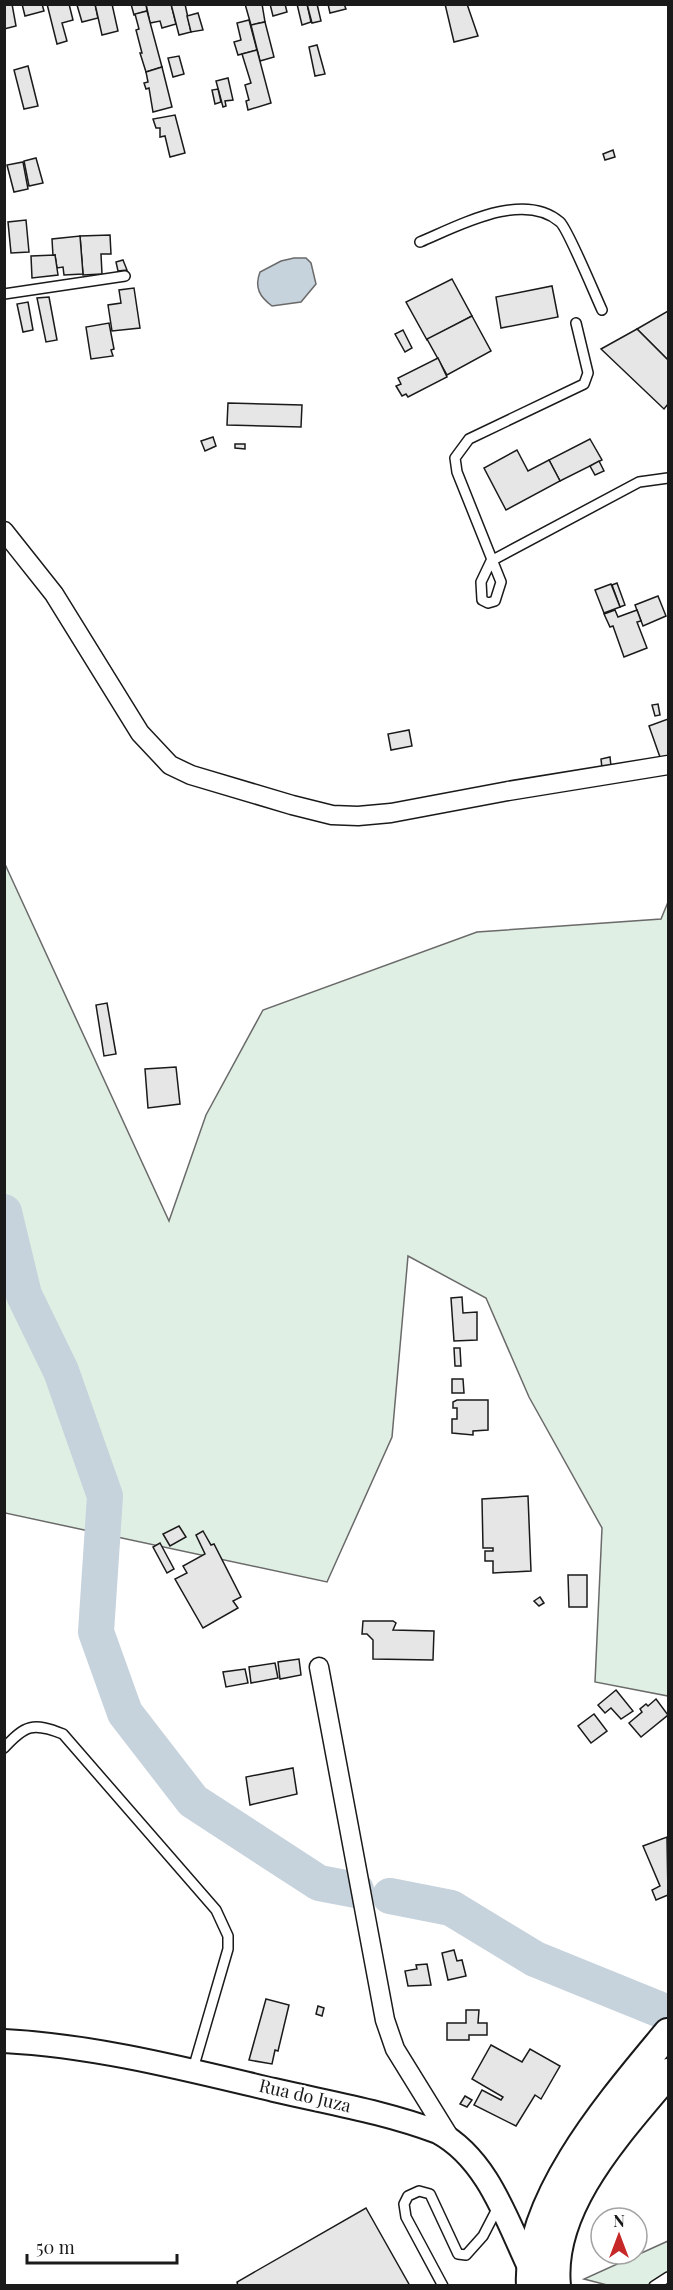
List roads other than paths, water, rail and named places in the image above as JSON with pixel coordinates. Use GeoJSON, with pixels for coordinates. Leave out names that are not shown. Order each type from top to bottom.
{"type":"FeatureCollection","features":[{"type":"Feature","properties":{"kind":"main road"},"geometry":{"type":"LineString","coordinates":[[669,2032],[627,2084],[565,2172],[550,2201],[531,2277],[556,2285],[555,2263],[559,2239],[593,2168],[669,2073]]}},
{"type":"Feature","properties":{"kind":"street"},"geometry":{"type":"LineString","coordinates":[[4,531],[54,594],[141,734],[170,765],[191,775],[292,805],[332,814],[358,816],[391,813],[508,790],[669,765]]}},
{"type":"Feature","properties":{"kind":"street"},"geometry":{"type":"LineString","coordinates":[[319,1667],[385,2020],[395,2049],[450,2138]]}},
{"type":"Feature","properties":{"kind":"street","name":"Rua do Juza"},"geometry":{"type":"LineString","coordinates":[[4,2041],[78,2048],[193,2069],[405,2120],[450,2138],[479,2166],[531,2277]]}},
{"type":"Feature","properties":{"kind":"lane"},"geometry":{"type":"LineString","coordinates":[[420,242],[486,214],[537,209],[561,223],[602,310]]}},
{"type":"Feature","properties":{"kind":"lane"},"geometry":{"type":"LineString","coordinates":[[4,294],[125,276]]}},
{"type":"Feature","properties":{"kind":"lane"},"geometry":{"type":"LineString","coordinates":[[576,323],[587,364],[588,378],[584,384],[469,439],[455,458],[457,472],[491,561],[639,482],[669,478]]}},
{"type":"Feature","properties":{"kind":"lane"},"geometry":{"type":"LineString","coordinates":[[4,1748],[21,1730],[32,1726],[47,1728],[63,1734],[216,1910],[228,1936],[228,1949],[193,2069]]}},
{"type":"Feature","properties":{"kind":"lane"},"geometry":{"type":"LineString","coordinates":[[443,2286],[406,2217],[404,2204],[408,2196],[419,2191],[430,2194],[451,2243],[458,2254],[466,2255],[483,2236],[499,2205]]}},
{"type":"Feature","properties":{"kind":"lane"},"geometry":{"type":"LineString","coordinates":[[654,2286],[669,2277]]}},
{"type":"Feature","properties":{"kind":"waterway"},"geometry":{"type":"LineString","coordinates":[[4,1212],[24,1295],[61,1371],[105,1496],[96,1632],[125,1713],[193,1801],[319,1883],[356,1890]]}},
{"type":"Feature","properties":{"kind":"waterway"},"geometry":{"type":"LineString","coordinates":[[390,1896],[451,1908],[535,1959],[668,2013]]}}]}
